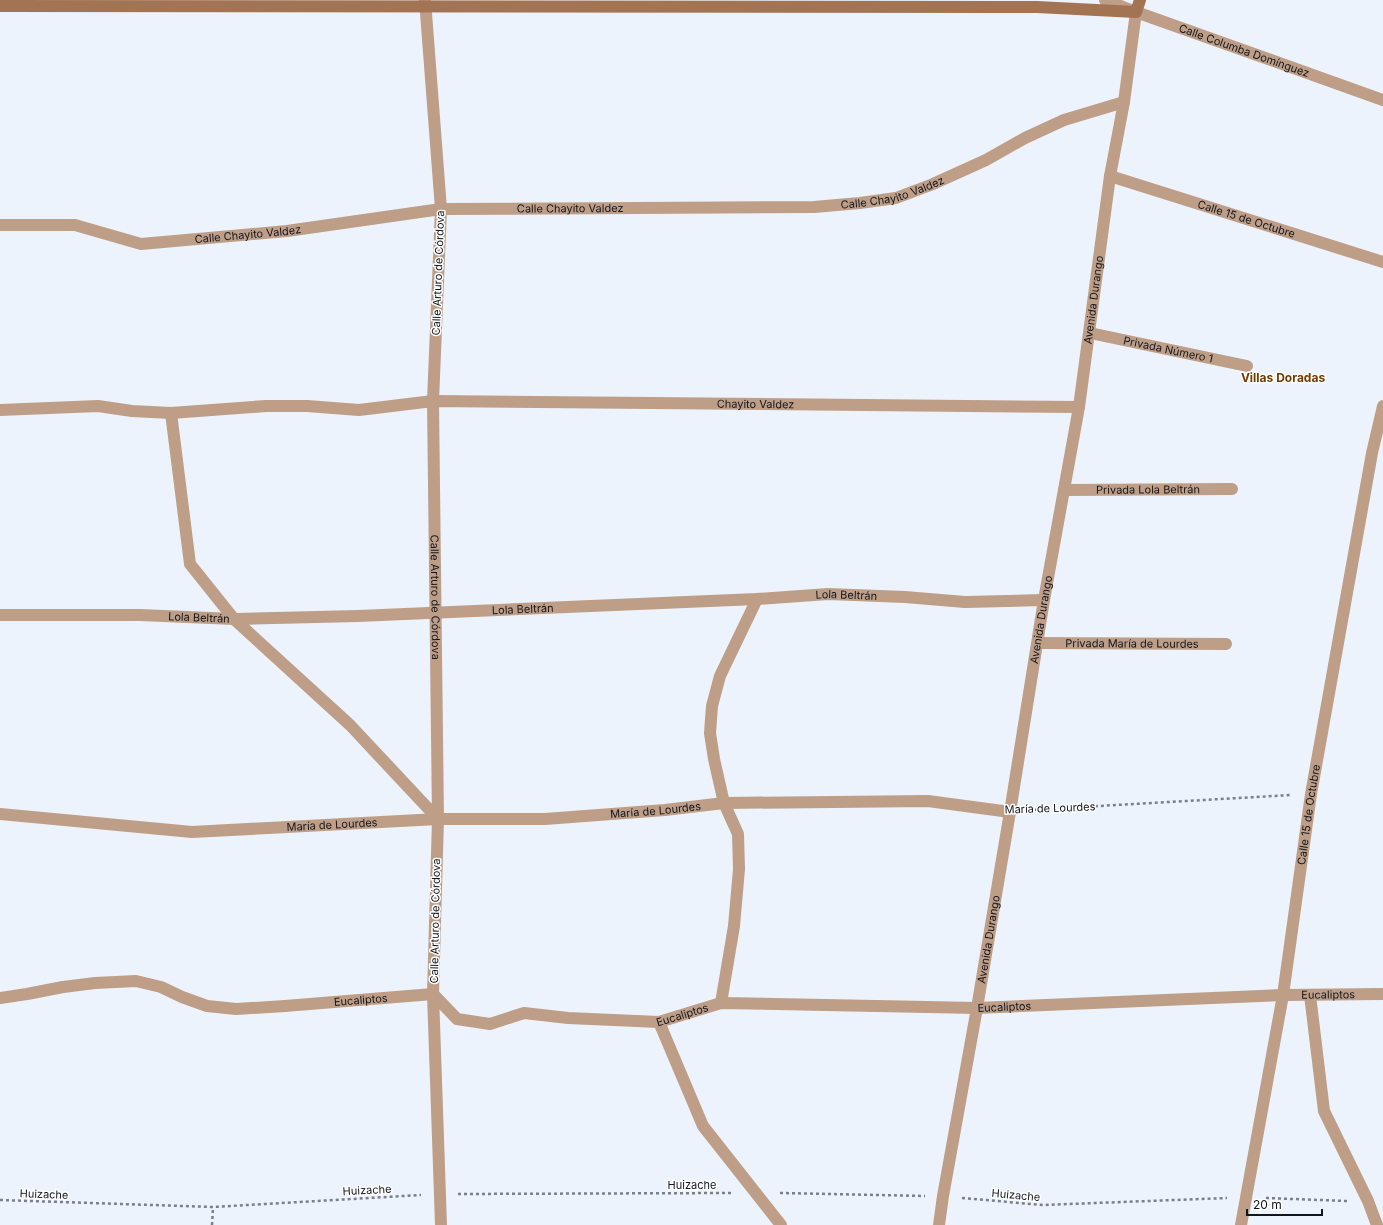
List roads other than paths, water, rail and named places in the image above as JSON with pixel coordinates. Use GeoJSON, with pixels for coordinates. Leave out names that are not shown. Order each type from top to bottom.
{"type":"FeatureCollection","features":[{"type":"Feature","properties":{"kind":"street","name":"Calle Columba Domínguez"},"geometry":{"type":"LineString","coordinates":[[1105,0],[1383,100]]}},
{"type":"Feature","properties":{"kind":"street"},"geometry":{"type":"LineString","coordinates":[[0,6],[426,3],[1029,6],[1136,12],[1140,0]]}},
{"type":"Feature","properties":{"kind":"street","name":"Calle Arturo de Córdova"},"geometry":{"type":"LineString","coordinates":[[426,3],[441,209],[433,401],[438,819],[433,994],[441,1225]]}},
{"type":"Feature","properties":{"kind":"street","name":"Avenida Durango"},"geometry":{"type":"LineString","coordinates":[[939,1225],[1010,812],[1044,600],[1079,407],[1110,176],[1124,102],[1136,12]]}},
{"type":"Feature","properties":{"kind":"street","name":"Calle Chayito Valdez"},"geometry":{"type":"LineString","coordinates":[[0,225],[75,225],[141,244],[287,231],[441,209],[814,207],[860,203],[896,198],[933,184],[986,160],[1024,138],[1064,120],[1124,102]]}},
{"type":"Feature","properties":{"kind":"street","name":"Calle 15 de Octubre"},"geometry":{"type":"LineString","coordinates":[[1110,176],[1383,262]]}},
{"type":"Feature","properties":{"kind":"street","name":"Privada Número 1"},"geometry":{"type":"LineString","coordinates":[[1090,332],[1247,366]]}},
{"type":"Feature","properties":{"kind":"street"},"geometry":{"type":"LineString","coordinates":[[0,410],[98,406],[132,411],[171,413],[266,406],[308,406],[359,410],[433,401]]}},
{"type":"Feature","properties":{"kind":"street","name":"Chayito Valdez"},"geometry":{"type":"LineString","coordinates":[[433,401],[1079,407]]}},
{"type":"Feature","properties":{"kind":"street","name":"Calle 15 de Octubre"},"geometry":{"type":"LineString","coordinates":[[1241,1225],[1283,995],[1311,794],[1378,454],[1383,406]]}},
{"type":"Feature","properties":{"kind":"street"},"geometry":{"type":"LineString","coordinates":[[171,413],[190,564],[234,619],[350,725],[438,819]]}},
{"type":"Feature","properties":{"kind":"street","name":"Privada Lola Beltrán"},"geometry":{"type":"LineString","coordinates":[[1064,490],[1232,489]]}},
{"type":"Feature","properties":{"kind":"street","name":"Lola Beltrán"},"geometry":{"type":"LineString","coordinates":[[0,615],[140,615],[234,619],[436,613],[757,599],[828,594],[905,597],[965,602],[1044,600]]}},
{"type":"Feature","properties":{"kind":"street"},"geometry":{"type":"LineString","coordinates":[[721,1003],[734,926],[739,869],[738,834],[724,803],[714,759],[710,733],[712,706],[720,676],[757,599]]}},
{"type":"Feature","properties":{"kind":"street","name":"Privada María de Lourdes"},"geometry":{"type":"LineString","coordinates":[[1038,643],[1226,644]]}},
{"type":"Feature","properties":{"kind":"street","name":"María de Lourdes"},"geometry":{"type":"LineString","coordinates":[[0,814],[192,832],[438,819],[545,819],[665,810],[724,803],[928,801],[1010,812]]}},
{"type":"Feature","properties":{"kind":"street","name":"Eucaliptos"},"geometry":{"type":"LineString","coordinates":[[0,998],[63,987],[95,983],[136,981],[161,987],[182,997],[207,1006],[236,1009],[433,994],[456,1019],[490,1024],[524,1013],[568,1018],[659,1022],[721,1003],[977,1008],[1283,995],[1383,994]]}},
{"type":"Feature","properties":{"kind":"street"},"geometry":{"type":"LineString","coordinates":[[1310,995],[1324,1111],[1368,1201],[1377,1225]]}},
{"type":"Feature","properties":{"kind":"street"},"geometry":{"type":"LineString","coordinates":[[659,1022],[703,1126],[781,1225]]}},
{"type":"Feature","properties":{"kind":"district","name":"Villas Doradas"},"geometry":{"type":"Point","coordinates":[1283,377]}}]}
